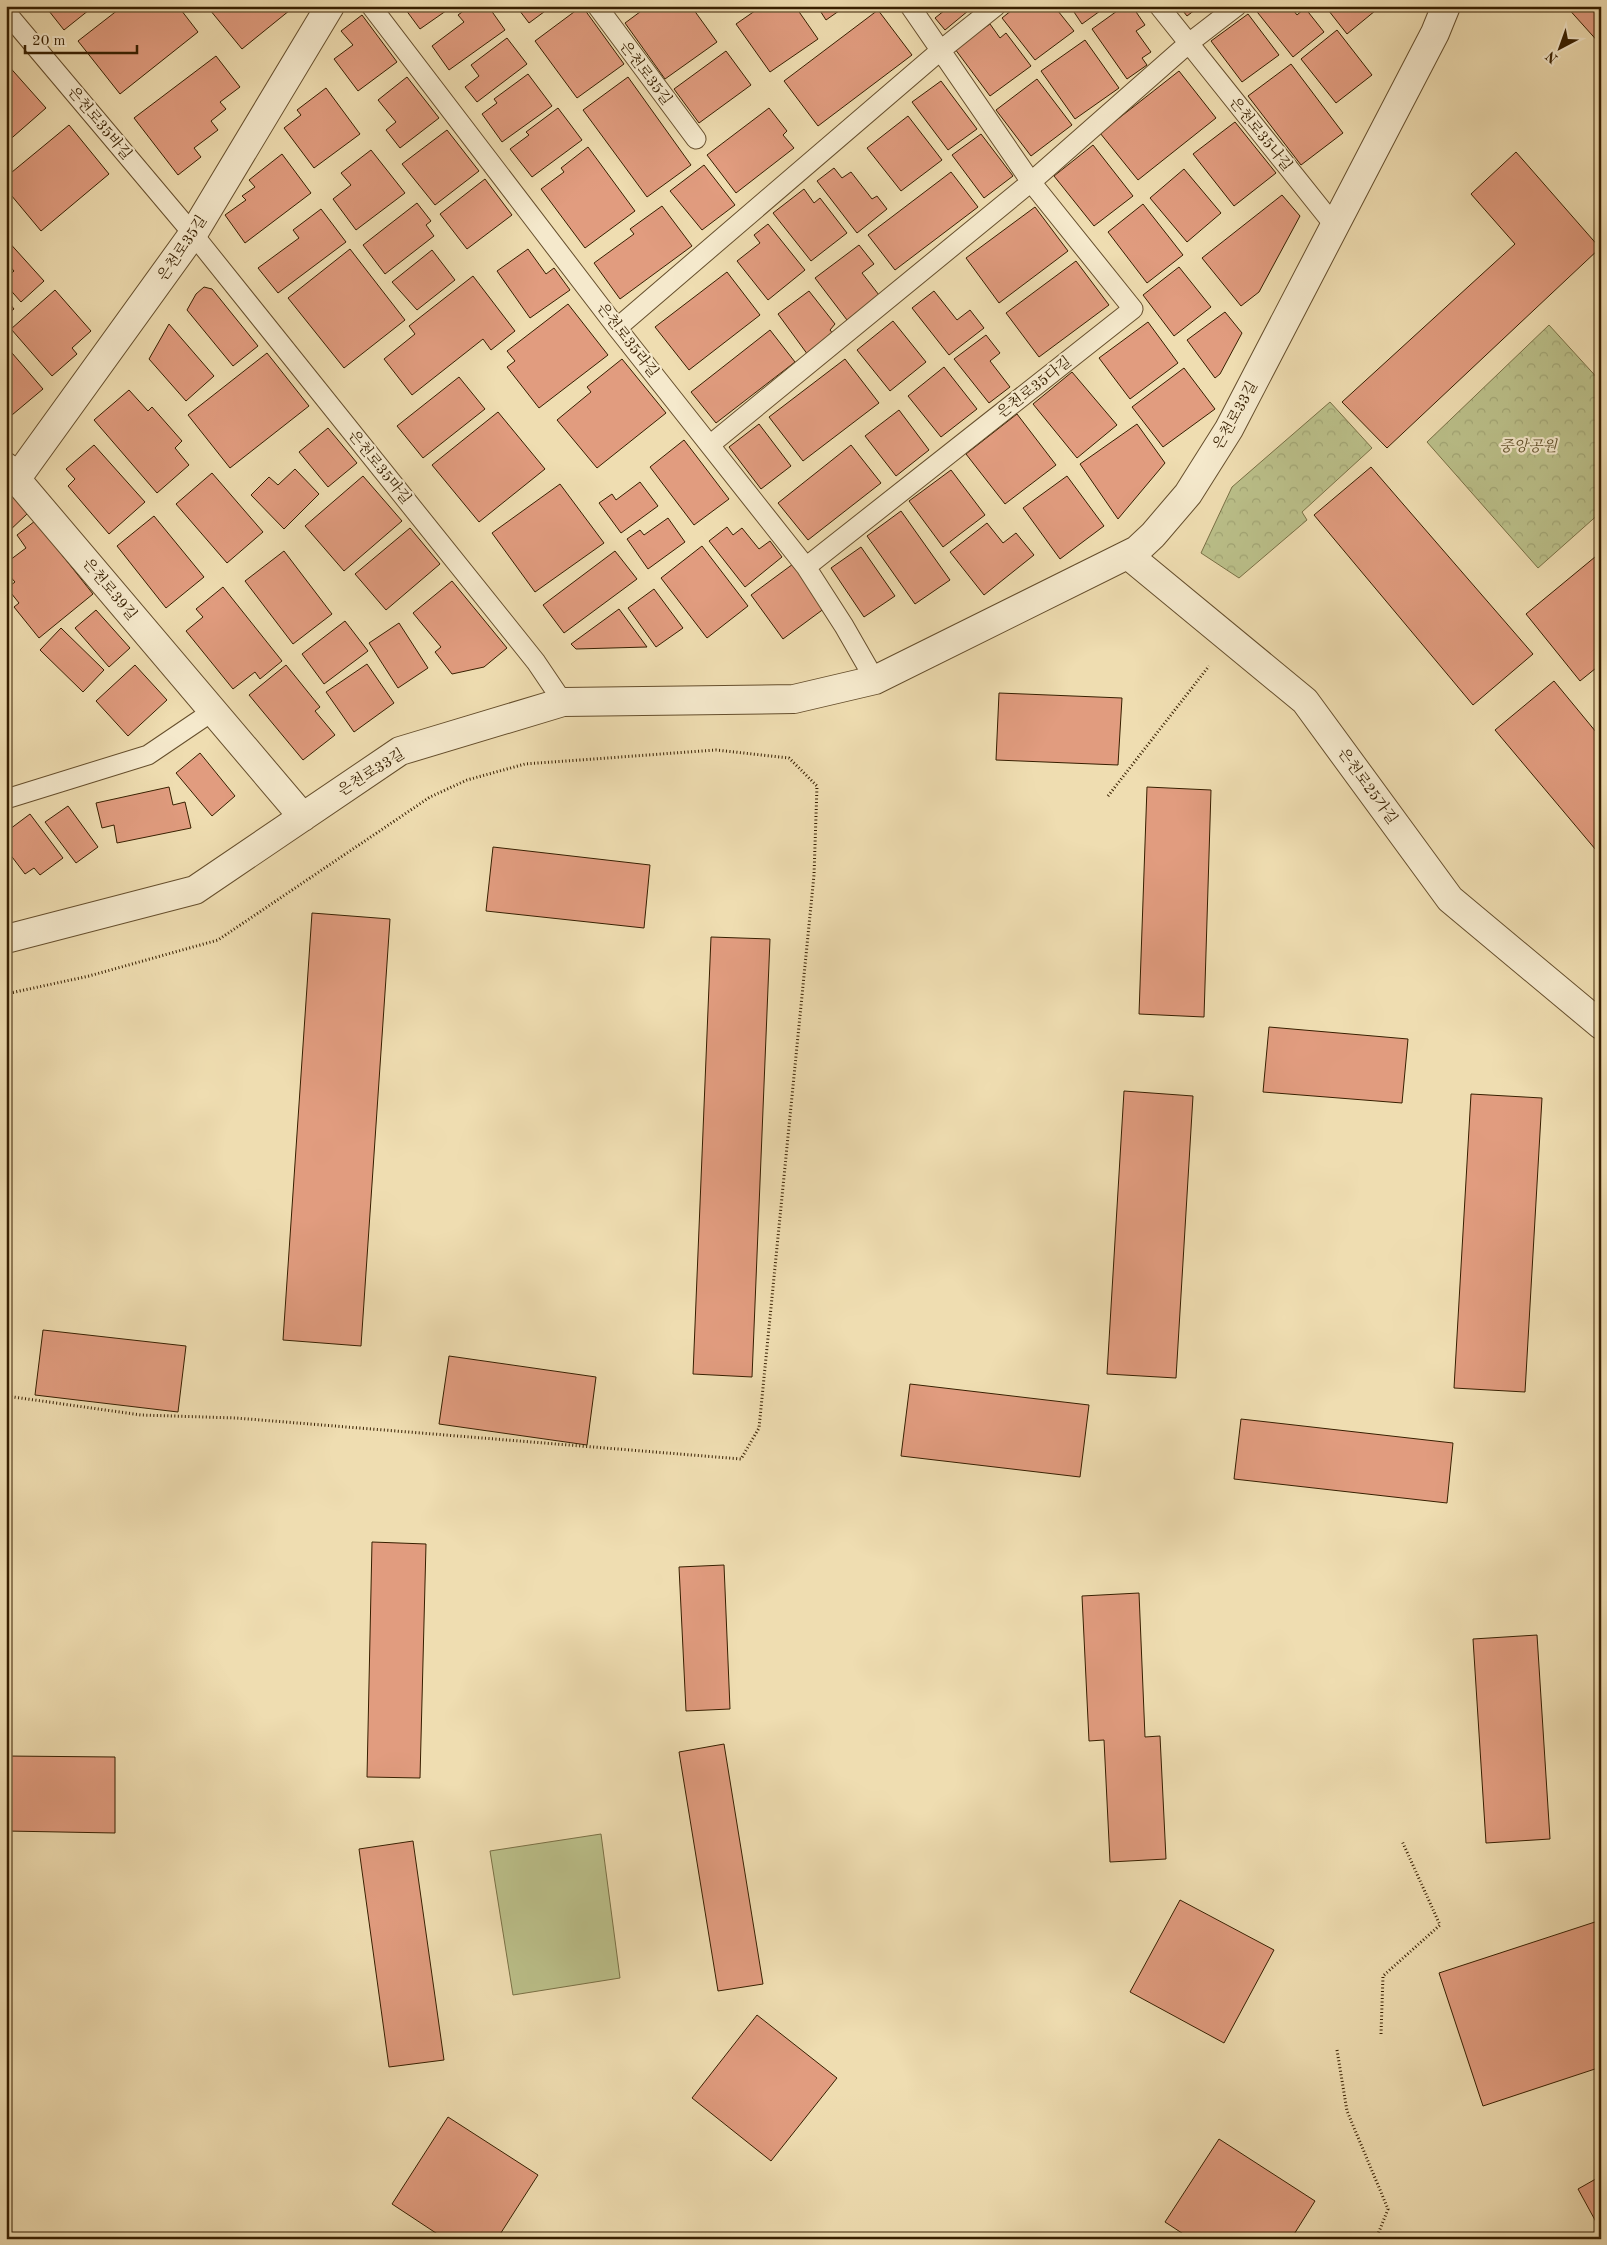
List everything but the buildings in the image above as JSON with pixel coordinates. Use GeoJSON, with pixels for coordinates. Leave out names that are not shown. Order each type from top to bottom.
{"type":"FeatureCollection","features":[{"type":"Feature","properties":{"kind":"street","name":"은천로35길"},"geometry":{"type":"LineString","coordinates":[[12,472],[193,234],[330,6]]}},
{"type":"Feature","properties":{"kind":"street","name":"은천로33길"},"geometry":{"type":"LineString","coordinates":[[6,939],[195,890],[400,751],[563,702],[794,699],[875,680],[1128,555],[1145,543],[1188,494],[1229,430],[1435,32],[1446,6]]}},
{"type":"Feature","properties":{"kind":"street","name":"은천로39길"},"geometry":{"type":"LineString","coordinates":[[12,472],[303,817]]}},
{"type":"Feature","properties":{"kind":"street","name":"은천로25가길"},"geometry":{"type":"LineString","coordinates":[[1128,555],[1306,701],[1450,899],[1601,1025]]}},
{"type":"Feature","properties":{"kind":"lane","name":"은천로35라길"},"geometry":{"type":"LineString","coordinates":[[371,6],[617,328],[711,444],[806,567],[844,626],[875,680]]}},
{"type":"Feature","properties":{"kind":"lane","name":"은천로35길"},"geometry":{"type":"LineString","coordinates":[[597,6],[696,139]]}},
{"type":"Feature","properties":{"kind":"lane","name":"은천로35다길"},"geometry":{"type":"LineString","coordinates":[[806,567],[1134,309],[1031,182],[910,6]]}},
{"type":"Feature","properties":{"kind":"lane"},"geometry":{"type":"LineString","coordinates":[[617,328],[941,50],[996,6]]}},
{"type":"Feature","properties":{"kind":"lane","name":"은천로35나길"},"geometry":{"type":"LineString","coordinates":[[1160,6],[1334,225]]}},
{"type":"Feature","properties":{"kind":"lane"},"geometry":{"type":"LineString","coordinates":[[711,444],[1031,182],[1188,43],[1237,6]]}},
{"type":"Feature","properties":{"kind":"lane","name":"은천로35바길"},"geometry":{"type":"LineString","coordinates":[[6,12],[193,234]]}},
{"type":"Feature","properties":{"kind":"lane","name":"은천로35마길"},"geometry":{"type":"LineString","coordinates":[[193,234],[536,662],[563,702]]}},
{"type":"Feature","properties":{"kind":"lane"},"geometry":{"type":"LineString","coordinates":[[6,800],[148,755],[213,711]]}},
{"type":"Feature","properties":{"kind":"path"},"geometry":{"type":"LineString","coordinates":[[1108,796],[1212,662]]}},
{"type":"Feature","properties":{"kind":"path"},"geometry":{"type":"LineString","coordinates":[[6,994],[89,976],[218,940],[430,797],[467,780],[525,764],[716,750],[788,758],[817,786],[814,875],[760,1428],[741,1459],[236,1418],[141,1415],[6,1396]]}},
{"type":"Feature","properties":{"kind":"path"},"geometry":{"type":"LineString","coordinates":[[1381,2034],[1383,1976],[1440,1925],[1402,1840]]}},
{"type":"Feature","properties":{"kind":"path"},"geometry":{"type":"LineString","coordinates":[[1338,2050],[1347,2111],[1388,2209],[1376,2239]]}},
{"type":"Feature","properties":{"kind":"green space","name":"중앙공원"},"geometry":{"type":"Polygon","coordinates":[[[1549,325],[1601,382],[1601,512],[1538,568],[1427,442],[1549,325]]]}},
{"type":"Feature","properties":{"kind":"green space"},"geometry":{"type":"Polygon","coordinates":[[[1330,402],[1372,448],[1302,512],[1307,520],[1239,578],[1201,553],[1232,487],[1330,402]]]}},
{"type":"Feature","properties":{"kind":"green space"},"geometry":{"type":"Polygon","coordinates":[[[601,1834],[620,1978],[513,1995],[490,1851],[601,1834]]]}}]}
